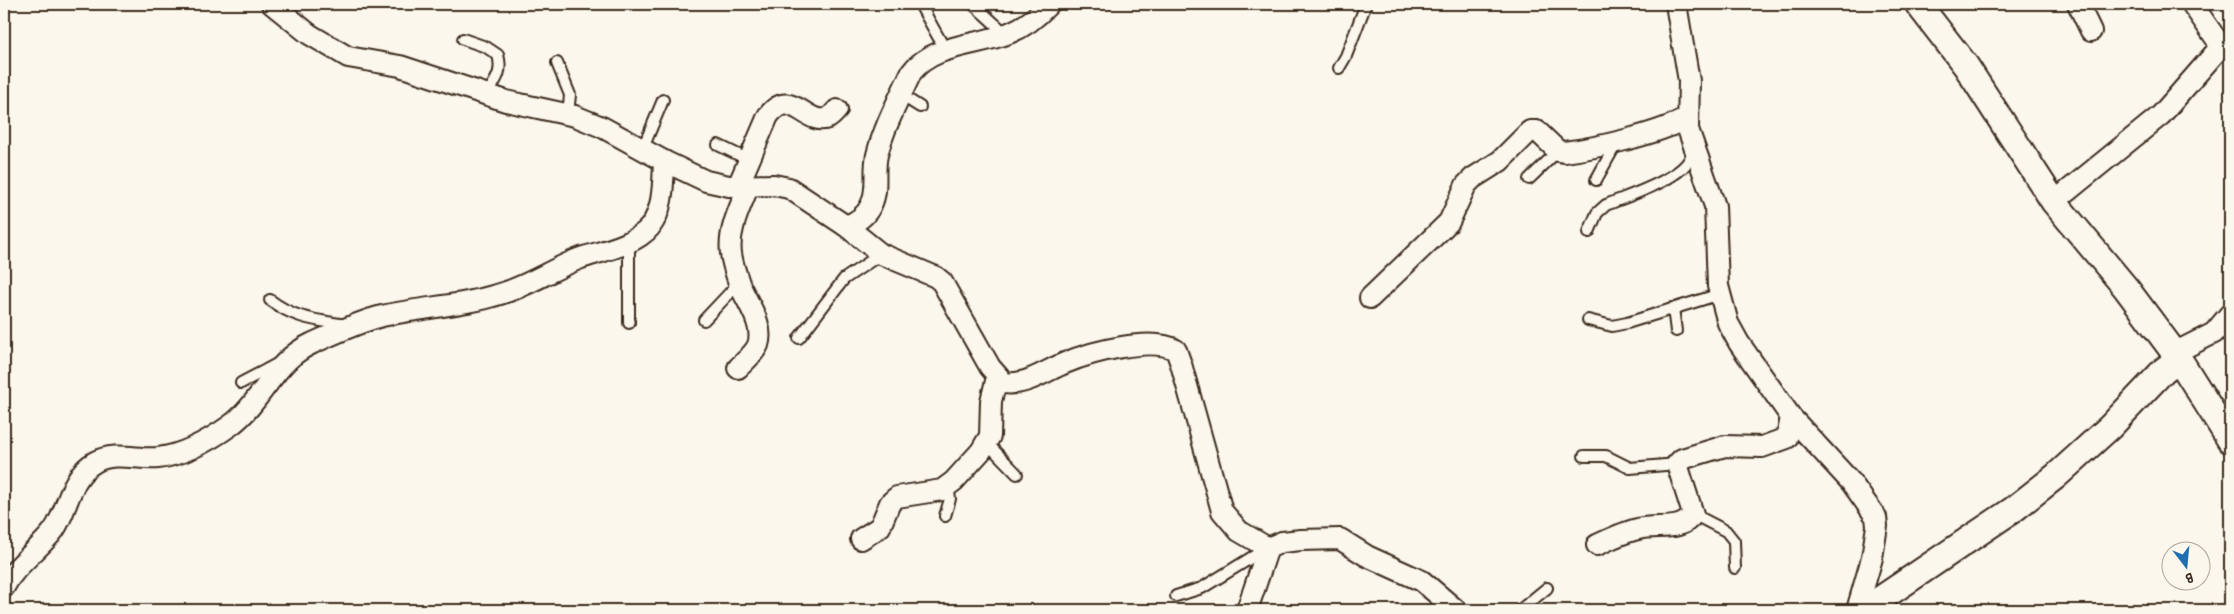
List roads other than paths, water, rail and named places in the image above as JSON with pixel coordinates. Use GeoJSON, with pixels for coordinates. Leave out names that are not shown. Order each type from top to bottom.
{"type":"FeatureCollection","features":[{"type":"Feature","properties":{"kind":"street"},"geometry":{"type":"LineString","coordinates":[[272,4],[309,34],[348,57],[408,68],[528,107],[568,114],[602,127],[706,182],[743,186],[774,185],[789,188],[846,226],[881,254],[936,277],[942,282],[997,377],[1004,383],[1012,384],[1039,376],[1064,363],[1124,346],[1161,344],[1176,350],[1222,511],[1239,531],[1268,548]]}},
{"type":"Feature","properties":{"kind":"street"},"geometry":{"type":"LineString","coordinates":[[846,226],[856,222],[867,212],[872,204],[875,193],[877,156],[901,94],[917,64],[924,59],[946,51],[1006,34],[1028,24],[1049,4]]}},
{"type":"Feature","properties":{"kind":"street"},"geometry":{"type":"LineString","coordinates":[[1676,4],[1689,81],[1687,118],[1692,142],[1715,206],[1719,288],[1728,323],[1739,343],[1792,417],[1850,482],[1876,517],[1877,526],[1872,558],[1858,610]]}},
{"type":"Feature","properties":{"kind":"street"},"geometry":{"type":"LineString","coordinates":[[1918,4],[1966,66],[2054,202],[2126,288],[2177,356],[2228,433]]}},
{"type":"Feature","properties":{"kind":"street"},"geometry":{"type":"LineString","coordinates":[[2078,4],[2091,31]]}},
{"type":"Feature","properties":{"kind":"street"},"geometry":{"type":"LineString","coordinates":[[2054,202],[2158,119],[2216,52],[2219,45],[2217,40],[2192,4]]}},
{"type":"Feature","properties":{"kind":"street"},"geometry":{"type":"LineString","coordinates":[[738,368],[754,352],[758,344],[759,332],[755,317],[739,283],[731,254],[730,240],[749,160],[768,116],[775,108],[782,104],[790,105],[821,119],[827,118],[837,110]]}},
{"type":"Feature","properties":{"kind":"street"},"geometry":{"type":"LineString","coordinates":[[1370,298],[1449,222],[1466,185],[1473,178],[1500,161],[1530,131],[1537,131],[1558,151],[1578,150],[1676,124],[1687,118]]}},
{"type":"Feature","properties":{"kind":"street"},"geometry":{"type":"LineString","coordinates":[[4,587],[19,564],[53,531],[74,485],[96,461],[114,456],[156,458],[179,453],[205,441],[245,413],[277,370],[289,358],[309,345],[355,326],[380,317],[449,306],[502,294],[528,284],[578,259],[630,241],[650,227],[656,215],[663,190],[664,161]]}},
{"type":"Feature","properties":{"kind":"street"},"geometry":{"type":"LineString","coordinates":[[1858,610],[1873,604],[2014,509],[2056,476],[2110,427],[2177,356],[2214,333],[2230,314]]}},
{"type":"Feature","properties":{"kind":"street"},"geometry":{"type":"LineString","coordinates":[[861,539],[880,527],[890,504],[897,496],[942,490],[948,486],[987,443],[990,436],[991,400],[997,377]]}},
{"type":"Feature","properties":{"kind":"street"},"geometry":{"type":"LineString","coordinates":[[1597,545],[1640,528],[1679,526],[1689,520],[1692,514],[1677,464],[1682,459],[1725,446],[1762,447],[1787,438],[1792,417]]}},
{"type":"Feature","properties":{"kind":"street"},"geometry":{"type":"LineString","coordinates":[[1247,610],[1268,548],[1282,542],[1340,539],[1367,556],[1422,581],[1456,610]]}},
{"type":"Feature","properties":{"kind":"lane"},"geometry":{"type":"LineString","coordinates":[[973,4],[1006,34]]}},
{"type":"Feature","properties":{"kind":"lane"},"geometry":{"type":"LineString","coordinates":[[1339,68],[1346,56],[1366,4]]}},
{"type":"Feature","properties":{"kind":"lane"},"geometry":{"type":"LineString","coordinates":[[922,8],[946,51]]}},
{"type":"Feature","properties":{"kind":"lane"},"geometry":{"type":"LineString","coordinates":[[463,39],[498,55],[501,65],[499,76],[487,94]]}},
{"type":"Feature","properties":{"kind":"lane"},"geometry":{"type":"LineString","coordinates":[[557,63],[570,95],[568,114]]}},
{"type":"Feature","properties":{"kind":"lane"},"geometry":{"type":"LineString","coordinates":[[901,94],[920,107]]}},
{"type":"Feature","properties":{"kind":"lane"},"geometry":{"type":"LineString","coordinates":[[643,148],[663,100]]}},
{"type":"Feature","properties":{"kind":"lane"},"geometry":{"type":"LineString","coordinates":[[1596,180],[1617,141]]}},
{"type":"Feature","properties":{"kind":"lane"},"geometry":{"type":"LineString","coordinates":[[1589,232],[1598,213],[1606,205],[1674,175],[1687,165],[1693,157],[1692,142]]}},
{"type":"Feature","properties":{"kind":"lane"},"geometry":{"type":"LineString","coordinates":[[718,145],[749,160]]}},
{"type":"Feature","properties":{"kind":"lane"},"geometry":{"type":"LineString","coordinates":[[1529,179],[1558,151]]}},
{"type":"Feature","properties":{"kind":"lane"},"geometry":{"type":"LineString","coordinates":[[630,241],[630,323]]}},
{"type":"Feature","properties":{"kind":"lane"},"geometry":{"type":"LineString","coordinates":[[799,338],[844,279],[881,254]]}},
{"type":"Feature","properties":{"kind":"lane"},"geometry":{"type":"LineString","coordinates":[[704,320],[739,283]]}},
{"type":"Feature","properties":{"kind":"lane"},"geometry":{"type":"LineString","coordinates":[[1588,320],[1612,326],[1627,323],[1718,295],[1719,288]]}},
{"type":"Feature","properties":{"kind":"lane"},"geometry":{"type":"LineString","coordinates":[[270,300],[298,317],[355,326]]}},
{"type":"Feature","properties":{"kind":"lane"},"geometry":{"type":"LineString","coordinates":[[1672,308],[1676,331]]}},
{"type":"Feature","properties":{"kind":"lane"},"geometry":{"type":"LineString","coordinates":[[241,383],[289,358]]}},
{"type":"Feature","properties":{"kind":"lane"},"geometry":{"type":"LineString","coordinates":[[987,443],[1018,474]]}},
{"type":"Feature","properties":{"kind":"lane"},"geometry":{"type":"LineString","coordinates":[[1584,456],[1606,456],[1630,468],[1677,464]]}},
{"type":"Feature","properties":{"kind":"lane"},"geometry":{"type":"LineString","coordinates":[[946,516],[950,499],[948,486]]}},
{"type":"Feature","properties":{"kind":"lane"},"geometry":{"type":"LineString","coordinates":[[1692,514],[1726,531],[1734,541],[1735,568]]}},
{"type":"Feature","properties":{"kind":"lane"},"geometry":{"type":"LineString","coordinates":[[1176,596],[1202,588],[1268,548]]}},
{"type":"Feature","properties":{"kind":"lane"},"geometry":{"type":"LineString","coordinates":[[1520,610],[1546,588]]}}]}
